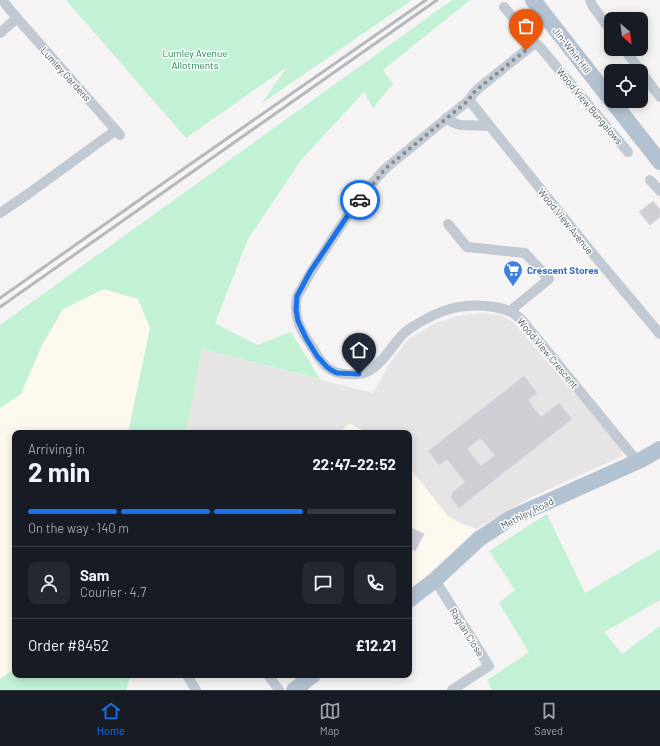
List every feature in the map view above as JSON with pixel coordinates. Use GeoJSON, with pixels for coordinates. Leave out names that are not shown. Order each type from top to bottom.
{"type":"FeatureCollection","features":[{"type":"Feature","properties":{"kind":"main road","name":"Jin-Whin Hill"},"geometry":{"type":"LineString","coordinates":[[533,0],[604,90]]}},
{"type":"Feature","properties":{"kind":"main road","name":"Jin-Whin Hill"},"geometry":{"type":"LineString","coordinates":[[618,108],[660,162]]}},
{"type":"Feature","properties":{"kind":"main road","name":"Methley Road"},"geometry":{"type":"LineString","coordinates":[[412,598],[435,580],[479,539],[511,518],[660,450]]}},
{"type":"Feature","properties":{"kind":"main road"},"geometry":{"type":"LineString","coordinates":[[294,690],[309,678]]}},
{"type":"Feature","properties":{"kind":"street","name":"Lumley Gardens"},"geometry":{"type":"LineString","coordinates":[[0,213],[118,133],[2,0]]}},
{"type":"Feature","properties":{"kind":"street"},"geometry":{"type":"LineString","coordinates":[[590,0],[604,21]]}},
{"type":"Feature","properties":{"kind":"street","name":"Wood View Bungalows"},"geometry":{"type":"LineString","coordinates":[[504,7],[546,54],[628,152]]}},
{"type":"Feature","properties":{"kind":"street"},"geometry":{"type":"LineString","coordinates":[[0,33],[17,18]]}},
{"type":"Feature","properties":{"kind":"street"},"geometry":{"type":"LineString","coordinates":[[489,126],[460,125],[446,118],[469,100],[472,94],[479,88],[535,43]]}},
{"type":"Feature","properties":{"kind":"street"},"geometry":{"type":"LineString","coordinates":[[629,56],[636,64]]}},
{"type":"Feature","properties":{"kind":"street"},"geometry":{"type":"LineString","coordinates":[[648,81],[660,97]]}},
{"type":"Feature","properties":{"kind":"street","name":"Wood View Avenue"},"geometry":{"type":"LineString","coordinates":[[469,100],[588,248],[660,334]]}},
{"type":"Feature","properties":{"kind":"street","name":"Wood View Crescent"},"geometry":{"type":"LineString","coordinates":[[446,118],[379,175],[350,212],[310,272],[297,296],[296,310],[298,321],[306,338],[317,356],[331,370],[337,373],[359,374],[366,373],[378,364],[404,334],[415,325],[437,313],[455,308],[482,305],[510,311],[521,320],[637,461]]}},
{"type":"Feature","properties":{"kind":"street"},"geometry":{"type":"LineString","coordinates":[[650,180],[660,191]]}},
{"type":"Feature","properties":{"kind":"street"},"geometry":{"type":"LineString","coordinates":[[448,224],[467,247],[525,253],[549,279],[510,311]]}},
{"type":"Feature","properties":{"kind":"street","name":"Raglan Close"},"geometry":{"type":"LineString","coordinates":[[435,580],[489,666],[452,690]]}},
{"type":"Feature","properties":{"kind":"street"},"geometry":{"type":"LineString","coordinates":[[189,678],[196,690]]}},
{"type":"Feature","properties":{"kind":"street"},"geometry":{"type":"LineString","coordinates":[[270,678],[279,690]]}},
{"type":"Feature","properties":{"kind":"shaded area"},"geometry":{"type":"Polygon","coordinates":[[[104,289],[138,299],[150,328],[129,430],[12,430],[12,671],[0,679],[0,408],[21,394],[43,343],[63,309],[104,289]]]}},
{"type":"Feature","properties":{"kind":"shaded area"},"geometry":{"type":"Polygon","coordinates":[[[482,313],[501,315],[514,323],[621,447],[622,456],[534,496],[476,529],[460,523],[448,516],[412,471],[412,430],[362,430],[349,423],[342,430],[187,430],[202,349],[373,393],[390,363],[408,339],[435,323],[459,316],[482,313]]]}},
{"type":"Feature","properties":{"kind":"shaded area"},"geometry":{"type":"Polygon","coordinates":[[[349,423],[362,430],[342,430],[349,423]]]}},
{"type":"Feature","properties":{"kind":"shaded area"},"geometry":{"type":"Polygon","coordinates":[[[412,471],[448,516],[460,523],[476,529],[412,587],[412,471]]]}},
{"type":"Feature","properties":{"kind":"green space","name":"Lumley Avenue Allotments"},"geometry":{"type":"Polygon","coordinates":[[[66,0],[412,0],[262,103],[287,67],[186,138],[66,0]]]}},
{"type":"Feature","properties":{"kind":"green space"},"geometry":{"type":"Polygon","coordinates":[[[452,0],[470,0],[383,70],[393,84],[373,108],[364,92],[301,160],[248,239],[215,323],[257,345],[291,332],[320,379],[202,349],[187,430],[129,430],[150,328],[138,299],[104,289],[63,309],[43,343],[21,394],[0,408],[0,325],[452,0]]]}},
{"type":"Feature","properties":{"kind":"green space"},"geometry":{"type":"Polygon","coordinates":[[[547,514],[585,593],[660,549],[660,600],[604,632],[622,654],[660,626],[660,690],[492,690],[487,680],[529,652],[499,603],[515,590],[489,551],[547,514]]]}},
{"type":"Feature","properties":{"kind":"green space"},"geometry":{"type":"Polygon","coordinates":[[[12,671],[12,678],[130,678],[126,690],[0,690],[0,679],[12,671]]]}},
{"type":"Feature","properties":{"kind":"building"},"geometry":{"type":"Polygon","coordinates":[[[653,201],[660,209],[660,217],[650,225],[639,212],[653,201]]]}},
{"type":"Feature","properties":{"kind":"building"},"geometry":{"type":"Polygon","coordinates":[[[524,376],[537,393],[528,400],[541,417],[559,403],[572,419],[459,508],[450,497],[453,495],[452,493],[465,482],[447,459],[439,465],[428,451],[524,376]],[[480,438],[467,449],[481,466],[495,455],[480,438]]]}},
{"type":"Feature","properties":{"kind":"building"},"geometry":{"type":"Polygon","coordinates":[[[412,528],[424,534],[415,551],[412,549],[412,528]]]}},
{"type":"Feature","properties":{"kind":"railway"},"geometry":{"type":"LineString","coordinates":[[0,298],[426,0]]}},
{"type":"Feature","properties":{"kind":"railway"},"geometry":{"type":"LineString","coordinates":[[0,307],[437,0]]}},
{"type":"Feature","properties":{"kind":"way so far"},"geometry":{"type":"LineString","coordinates":[[360,200],[386,168],[469,100],[472,94],[526,50]]}},
{"type":"Feature","properties":{"kind":"place","name":"Crescent Stores"},"geometry":{"type":"Point","coordinates":[513,287]}},
{"type":"Feature","properties":{"kind":"route"},"geometry":{"type":"LineString","coordinates":[[359,374],[337,373],[327,367],[317,356],[306,338],[298,321],[296,310],[297,296],[310,272],[350,212],[360,200]]}}]}
